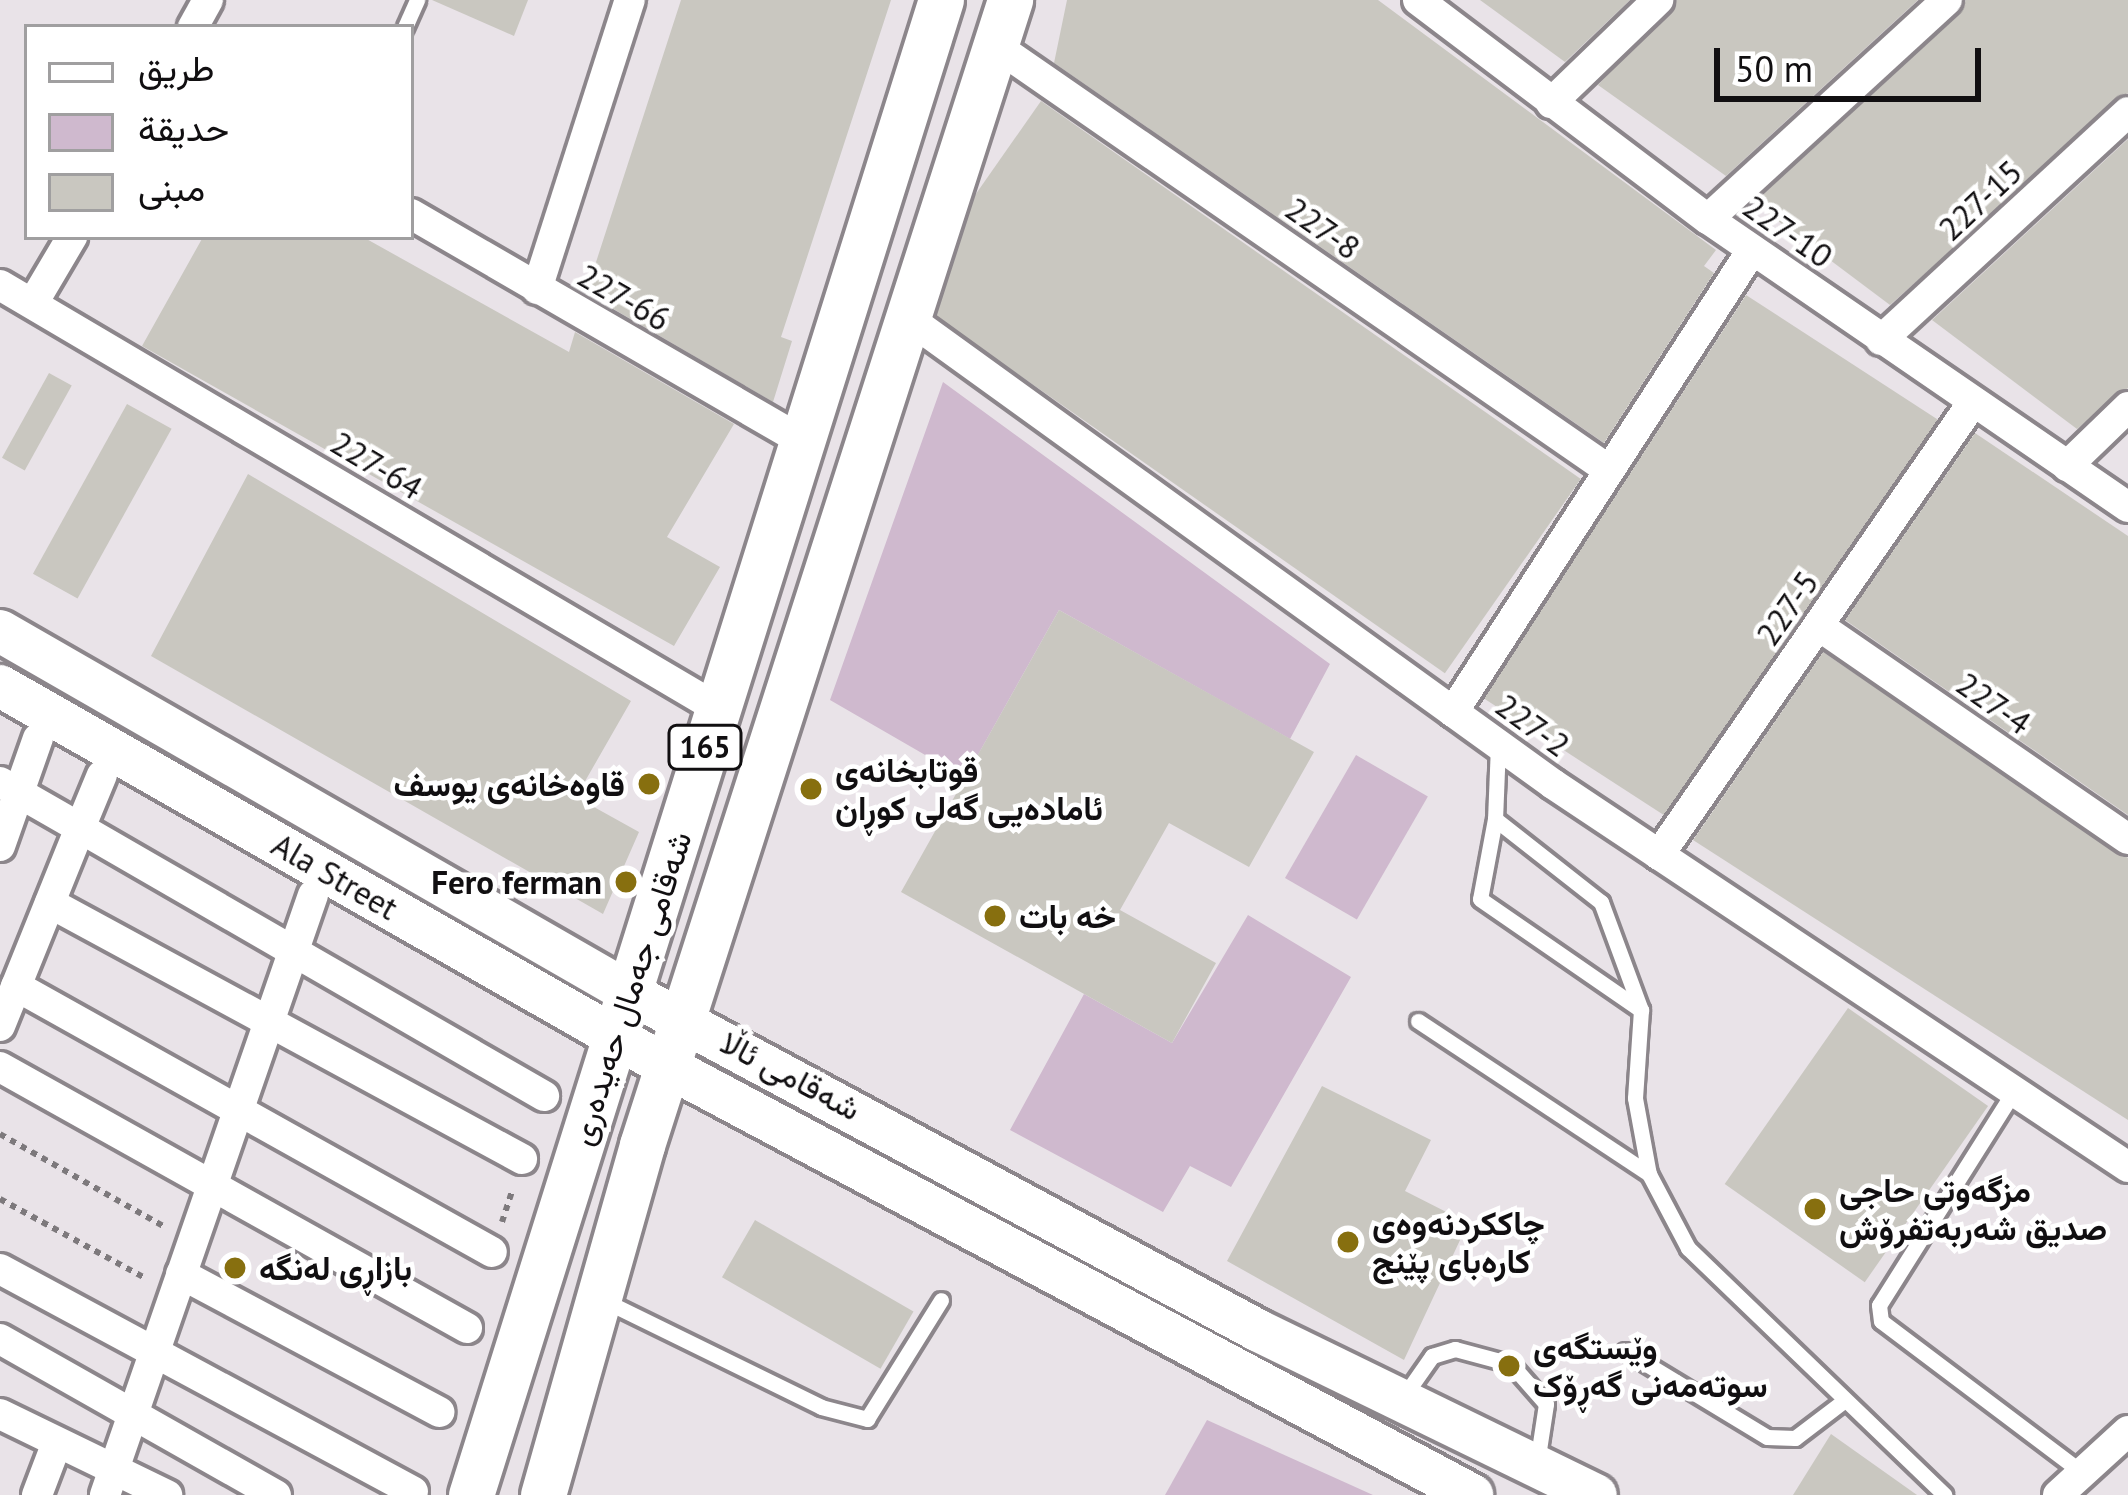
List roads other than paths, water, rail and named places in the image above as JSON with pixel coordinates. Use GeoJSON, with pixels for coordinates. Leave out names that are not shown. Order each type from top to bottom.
{"type":"FeatureCollection","features":[{"type":"Feature","properties":{"kind":"main road","name":"شەقامی جەمال حەیدەری"},"geometry":{"type":"LineString","coordinates":[[472,1495],[941,0]]}},
{"type":"Feature","properties":{"kind":"main road","name":"شەقامی جەمال حەیدەری"},"geometry":{"type":"LineString","coordinates":[[543,1495],[684,1018],[912,321],[1010,0]]}},
{"type":"Feature","properties":{"kind":"main road","name":"شه‌قامی ئاڵا"},"geometry":{"type":"LineString","coordinates":[[0,631],[628,992],[1401,1401],[1596,1495]]}},
{"type":"Feature","properties":{"kind":"main road","name":"Ala Street"},"geometry":{"type":"LineString","coordinates":[[0,686],[670,1068]]}},
{"type":"Feature","properties":{"kind":"main road","name":"شه‌قامی ئاڵا"},"geometry":{"type":"LineString","coordinates":[[670,1068],[1472,1495]]}},
{"type":"Feature","properties":{"kind":"street"},"geometry":{"type":"LineString","coordinates":[[537,289],[630,0]]}},
{"type":"Feature","properties":{"kind":"street","name":"227-10"},"geometry":{"type":"LineString","coordinates":[[1418,0],[1708,220],[2128,507]]}},
{"type":"Feature","properties":{"kind":"street"},"geometry":{"type":"LineString","coordinates":[[1551,103],[1658,0]]}},
{"type":"Feature","properties":{"kind":"street"},"geometry":{"type":"LineString","coordinates":[[1708,220],[1947,0]]}},
{"type":"Feature","properties":{"kind":"street","name":"227-8"},"geometry":{"type":"LineString","coordinates":[[996,46],[1609,470]]}},
{"type":"Feature","properties":{"kind":"street","name":"227-15"},"geometry":{"type":"LineString","coordinates":[[1880,340],[2128,112]]}},
{"type":"Feature","properties":{"kind":"street","name":"227-66"},"geometry":{"type":"LineString","coordinates":[[414,216],[802,441]]}},
{"type":"Feature","properties":{"kind":"street"},"geometry":{"type":"LineString","coordinates":[[33,303],[70,240]]}},
{"type":"Feature","properties":{"kind":"street"},"geometry":{"type":"LineString","coordinates":[[1453,712],[1752,250]]}},
{"type":"Feature","properties":{"kind":"street","name":"227-64"},"geometry":{"type":"LineString","coordinates":[[0,285],[717,709]]}},
{"type":"Feature","properties":{"kind":"street","name":"227-2"},"geometry":{"type":"LineString","coordinates":[[912,321],[1498,745],[2128,1167]]}},
{"type":"Feature","properties":{"kind":"street","name":"227-5"},"geometry":{"type":"LineString","coordinates":[[1659,855],[1973,402]]}},
{"type":"Feature","properties":{"kind":"street"},"geometry":{"type":"LineString","coordinates":[[2067,466],[2128,406]]}},
{"type":"Feature","properties":{"kind":"street","name":"227-4"},"geometry":{"type":"LineString","coordinates":[[1819,626],[2128,839]]}},
{"type":"Feature","properties":{"kind":"street"},"geometry":{"type":"LineString","coordinates":[[0,846],[10,788],[38,738]]}},
{"type":"Feature","properties":{"kind":"street"},"geometry":{"type":"LineString","coordinates":[[0,1026],[102,775]]}},
{"type":"Feature","properties":{"kind":"street"},"geometry":{"type":"LineString","coordinates":[[10,788],[544,1096]]}},
{"type":"Feature","properties":{"kind":"street"},"geometry":{"type":"LineString","coordinates":[[105,1495],[313,895]]}},
{"type":"Feature","properties":{"kind":"street"},"geometry":{"type":"LineString","coordinates":[[50,903],[522,1159]]}},
{"type":"Feature","properties":{"kind":"street"},"geometry":{"type":"LineString","coordinates":[[16,986],[237,1114],[492,1252]]}},
{"type":"Feature","properties":{"kind":"street"},"geometry":{"type":"LineString","coordinates":[[0,1067],[467,1328]]}},
{"type":"Feature","properties":{"kind":"street"},"geometry":{"type":"LineString","coordinates":[[0,1269],[413,1491]]}},
{"type":"Feature","properties":{"kind":"street"},"geometry":{"type":"LineString","coordinates":[[178,1284],[440,1412]]}},
{"type":"Feature","properties":{"kind":"street"},"geometry":{"type":"LineString","coordinates":[[0,1339],[276,1495]]}},
{"type":"Feature","properties":{"kind":"street"},"geometry":{"type":"LineString","coordinates":[[1,1419],[56,1445],[116,1465],[167,1495]]}},
{"type":"Feature","properties":{"kind":"street"},"geometry":{"type":"LineString","coordinates":[[2058,1495],[2082,1485],[2128,1431]]}},
{"type":"Feature","properties":{"kind":"street"},"geometry":{"type":"LineString","coordinates":[[37,1495],[56,1445]]}},
{"type":"Feature","properties":{"kind":"lane"},"geometry":{"type":"LineString","coordinates":[[1498,745],[1495,819],[1480,899],[1641,1010]]}},
{"type":"Feature","properties":{"kind":"lane"},"geometry":{"type":"LineString","coordinates":[[1495,819],[1601,902],[1641,1010],[1635,1098],[1649,1174],[1688,1248],[1841,1402],[1945,1495]]}},
{"type":"Feature","properties":{"kind":"lane"},"geometry":{"type":"LineString","coordinates":[[1418,1021],[1649,1174]]}},
{"type":"Feature","properties":{"kind":"lane"},"geometry":{"type":"LineString","coordinates":[[2014,1091],[1879,1305],[1881,1322],[2082,1485]]}},
{"type":"Feature","properties":{"kind":"lane"},"geometry":{"type":"LineString","coordinates":[[599,1298],[821,1408],[867,1419],[941,1300]]}},
{"type":"Feature","properties":{"kind":"lane"},"geometry":{"type":"LineString","coordinates":[[1625,1352],[1767,1437],[1795,1438],[1841,1402]]}},
{"type":"Feature","properties":{"kind":"lane"},"geometry":{"type":"LineString","coordinates":[[1401,1401],[1443,1353],[1511,1364],[1546,1405],[1536,1466]]}},
{"type":"Feature","properties":{"kind":"place","name":"قاوەخانەی یوسف"},"geometry":{"type":"Point","coordinates":[649,784]}},
{"type":"Feature","properties":{"kind":"place","name":"قوتابخانەی ئامادەیی گەلی کوڕان"},"geometry":{"type":"Point","coordinates":[811,789]}},
{"type":"Feature","properties":{"kind":"place","name":"Fero ferman"},"geometry":{"type":"Point","coordinates":[626,882]}},
{"type":"Feature","properties":{"kind":"place","name":"خه بات"},"geometry":{"type":"Point","coordinates":[995,916]}},
{"type":"Feature","properties":{"kind":"place","name":"مزگەوتی حاجی صدیق شەربەتفرۆش"},"geometry":{"type":"Point","coordinates":[1815,1209]}},
{"type":"Feature","properties":{"kind":"place","name":"چاككردنەوەی كارەبای پێنج"},"geometry":{"type":"Point","coordinates":[1348,1242]}},
{"type":"Feature","properties":{"kind":"place","name":"بازاڕی لەنگە"},"geometry":{"type":"Point","coordinates":[235,1268]}},
{"type":"Feature","properties":{"kind":"place","name":"وێستگەی سوتەمەنی گەڕۆک"},"geometry":{"type":"Point","coordinates":[1509,1366]}}]}
